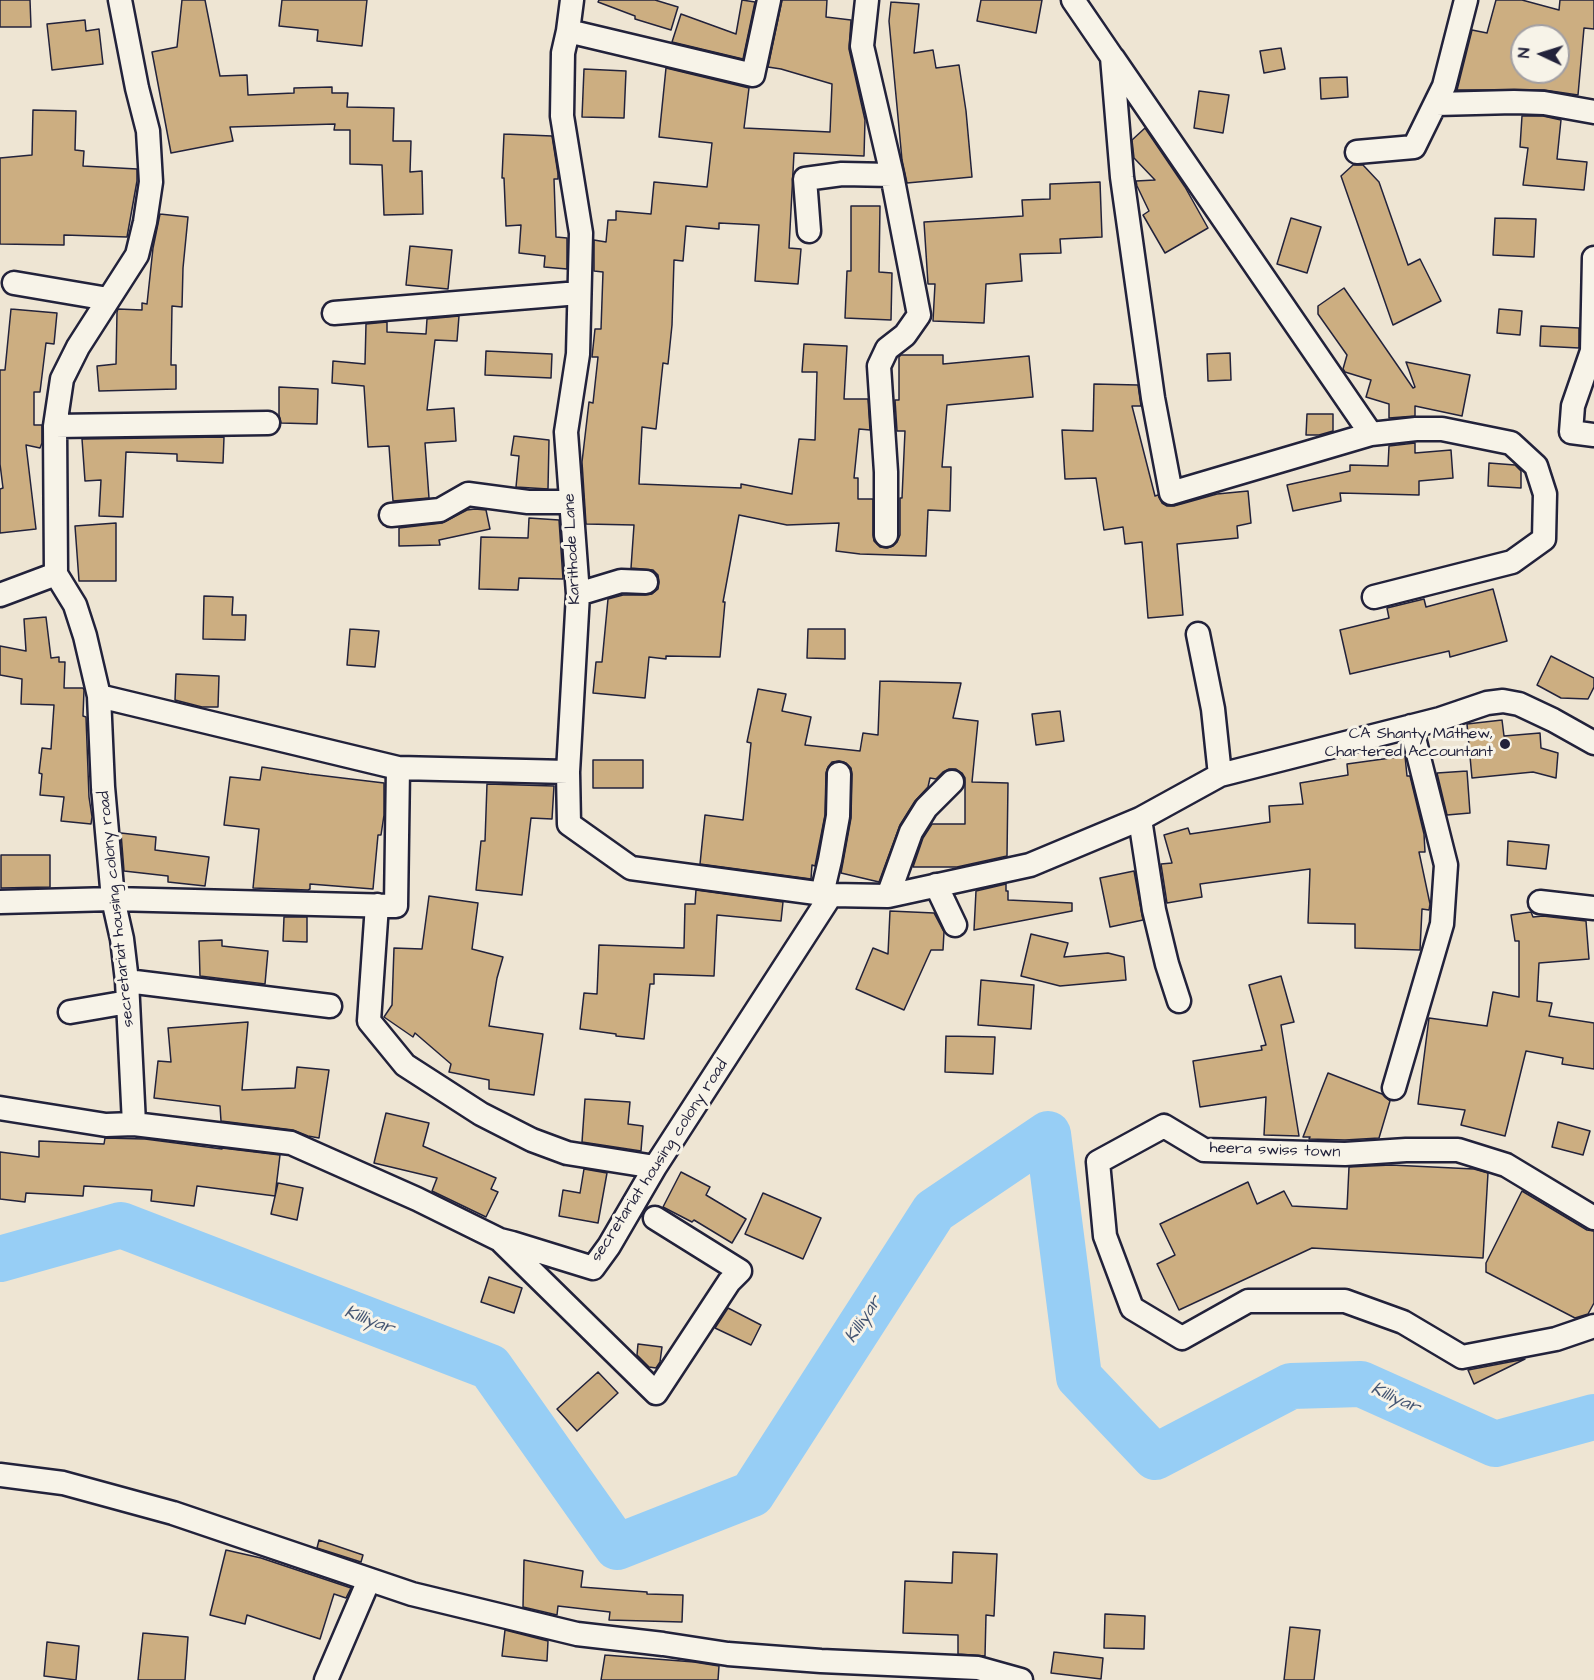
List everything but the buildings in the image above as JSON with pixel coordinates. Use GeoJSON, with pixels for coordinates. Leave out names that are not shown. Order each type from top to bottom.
{"type":"FeatureCollection","features":[{"type":"Feature","properties":{"kind":"street"},"geometry":{"type":"LineString","coordinates":[[0,595],[56,574],[55,426],[62,379],[78,346],[137,255],[145,222],[151,182],[148,131],[120,0]]}},
{"type":"Feature","properties":{"kind":"street","name":"Karithode Lane"},"geometry":{"type":"LineString","coordinates":[[573,0],[563,53],[561,116],[581,233],[578,354],[566,432],[578,594],[567,772],[569,824],[631,868],[826,895]]}},
{"type":"Feature","properties":{"kind":"street"},"geometry":{"type":"LineString","coordinates":[[568,31],[753,75],[769,0]]}},
{"type":"Feature","properties":{"kind":"street"},"geometry":{"type":"LineString","coordinates":[[867,0],[862,46],[892,175],[919,315],[905,334],[887,349],[879,366],[886,472],[886,535]]}},
{"type":"Feature","properties":{"kind":"street"},"geometry":{"type":"LineString","coordinates":[[1073,0],[1371,434]]}},
{"type":"Feature","properties":{"kind":"street"},"geometry":{"type":"LineString","coordinates":[[1357,152],[1414,147],[1444,87],[1466,0]]}},
{"type":"Feature","properties":{"kind":"street"},"geometry":{"type":"LineString","coordinates":[[1112,57],[1122,177],[1154,398],[1171,493],[1371,434],[1416,429],[1442,429],[1511,443],[1536,466],[1545,494],[1544,539],[1512,562],[1374,597]]}},
{"type":"Feature","properties":{"kind":"street"},"geometry":{"type":"LineString","coordinates":[[1436,104],[1503,102],[1544,104],[1594,112]]}},
{"type":"Feature","properties":{"kind":"street"},"geometry":{"type":"LineString","coordinates":[[809,231],[806,179],[842,174],[892,175]]}},
{"type":"Feature","properties":{"kind":"street"},"geometry":{"type":"LineString","coordinates":[[1594,258],[1592,351],[1573,406],[1571,432],[1594,435]]}},
{"type":"Feature","properties":{"kind":"street"},"geometry":{"type":"LineString","coordinates":[[14,283],[108,299]]}},
{"type":"Feature","properties":{"kind":"street"},"geometry":{"type":"LineString","coordinates":[[334,313],[579,293]]}},
{"type":"Feature","properties":{"kind":"street"},"geometry":{"type":"LineString","coordinates":[[55,426],[268,423]]}},
{"type":"Feature","properties":{"kind":"street"},"geometry":{"type":"LineString","coordinates":[[391,515],[440,510],[468,494],[528,502],[571,502]]}},
{"type":"Feature","properties":{"kind":"street","name":"secretariat housing colony road"},"geometry":{"type":"LineString","coordinates":[[56,574],[75,605],[99,696],[103,787],[113,899],[122,939],[128,991],[134,1124],[291,1143],[417,1199],[500,1240],[593,1268],[609,1246],[655,1167],[729,1053],[826,895],[838,816],[839,774]]}},
{"type":"Feature","properties":{"kind":"street"},"geometry":{"type":"LineString","coordinates":[[578,594],[621,580],[646,582]]}},
{"type":"Feature","properties":{"kind":"street"},"geometry":{"type":"LineString","coordinates":[[1197,634],[1213,709],[1220,775]]}},
{"type":"Feature","properties":{"kind":"street"},"geometry":{"type":"LineString","coordinates":[[99,696],[398,768],[567,772]]}},
{"type":"Feature","properties":{"kind":"street"},"geometry":{"type":"LineString","coordinates":[[826,895],[888,896],[1030,866],[1140,819],[1220,775],[1440,719],[1487,703],[1503,701],[1518,704],[1594,742]]}},
{"type":"Feature","properties":{"kind":"street"},"geometry":{"type":"LineString","coordinates":[[1394,1088],[1442,924],[1446,865],[1411,726]]}},
{"type":"Feature","properties":{"kind":"street"},"geometry":{"type":"LineString","coordinates":[[0,902],[113,899],[396,906],[398,768]]}},
{"type":"Feature","properties":{"kind":"street"},"geometry":{"type":"LineString","coordinates":[[888,896],[911,832],[926,808],[952,782]]}},
{"type":"Feature","properties":{"kind":"street"},"geometry":{"type":"LineString","coordinates":[[1140,819],[1154,910],[1179,1001]]}},
{"type":"Feature","properties":{"kind":"street"},"geometry":{"type":"LineString","coordinates":[[936,885],[955,925]]}},
{"type":"Feature","properties":{"kind":"street"},"geometry":{"type":"LineString","coordinates":[[1540,902],[1594,908]]}},
{"type":"Feature","properties":{"kind":"street"},"geometry":{"type":"LineString","coordinates":[[377,905],[369,1021],[405,1065],[481,1114],[532,1140],[567,1153],[655,1167]]}},
{"type":"Feature","properties":{"kind":"street"},"geometry":{"type":"LineString","coordinates":[[70,1012],[128,991],[330,1006]]}},
{"type":"Feature","properties":{"kind":"street"},"geometry":{"type":"LineString","coordinates":[[0,1108],[106,1125],[134,1124]]}},
{"type":"Feature","properties":{"kind":"street","name":"heera swiss town"},"geometry":{"type":"LineString","coordinates":[[1594,1218],[1506,1165],[1458,1150],[1406,1150],[1346,1154],[1204,1150],[1164,1126],[1098,1162],[1105,1236],[1132,1308],[1182,1338],[1248,1300],[1345,1301],[1403,1322],[1462,1357],[1556,1339],[1594,1326]]}},
{"type":"Feature","properties":{"kind":"street"},"geometry":{"type":"LineString","coordinates":[[500,1240],[656,1393],[729,1282],[740,1272],[655,1218]]}},
{"type":"Feature","properties":{"kind":"street"},"geometry":{"type":"LineString","coordinates":[[0,1475],[63,1484],[173,1513],[412,1594],[577,1634],[728,1654],[977,1674],[1021,1680]]}},
{"type":"Feature","properties":{"kind":"street"},"geometry":{"type":"LineString","coordinates":[[326,1680],[369,1580]]}},
{"type":"Feature","properties":{"kind":"waterway","name":"Killiyar"},"geometry":{"type":"LineString","coordinates":[[0,1259],[121,1225],[490,1367],[617,1547],[752,1494],[934,1211],[1048,1134],[1079,1377],[1155,1457],[1291,1386],[1361,1384],[1495,1444],[1594,1417]]}},
{"type":"Feature","properties":{"kind":"place","name":"CA Shanty Mathew, Chartered Accountant"},"geometry":{"type":"Point","coordinates":[1505,744]}}]}
